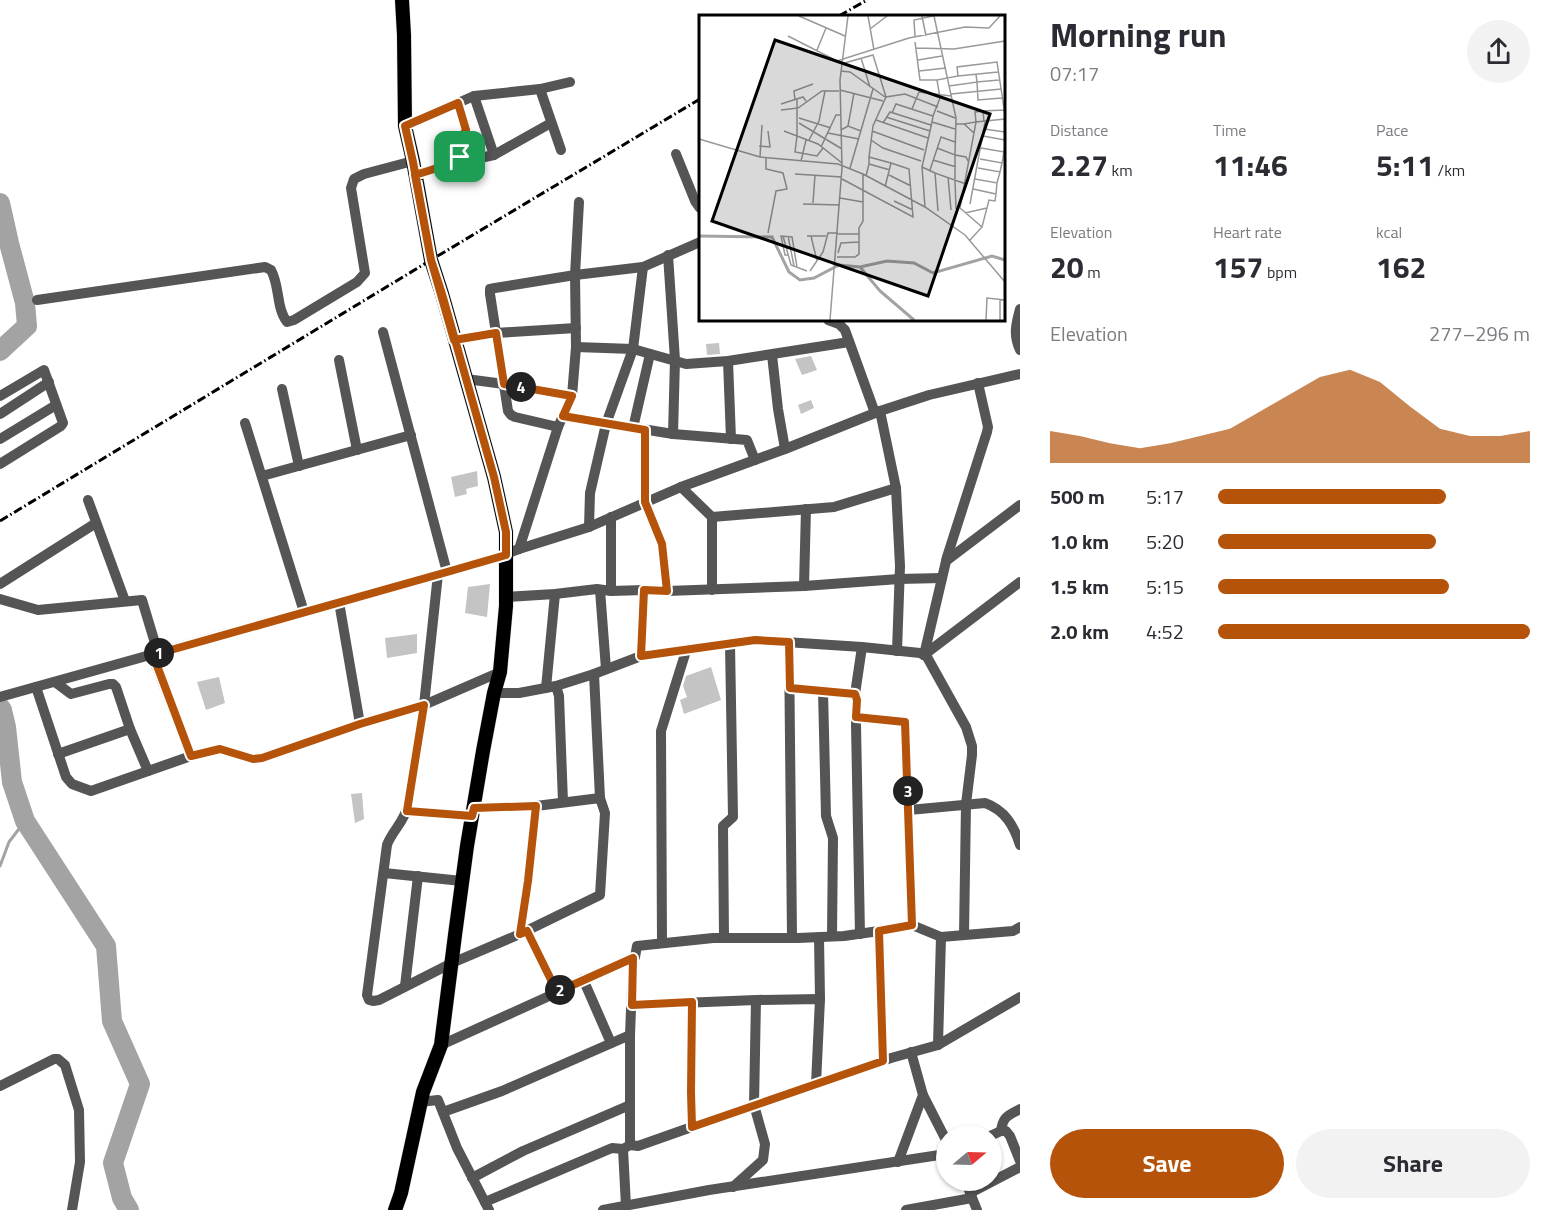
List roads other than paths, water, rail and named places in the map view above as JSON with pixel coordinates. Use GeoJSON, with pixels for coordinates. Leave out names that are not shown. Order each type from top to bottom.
{"type":"FeatureCollection","features":[{"type":"Feature","properties":{"kind":"main road"},"geometry":{"type":"LineString","coordinates":[[395,1210],[401,1193],[420,1102],[441,1045],[462,881],[494,693],[500,672],[512,552],[466,379],[431,260],[405,126],[402,0]]}},
{"type":"Feature","properties":{"kind":"street"},"geometry":{"type":"LineString","coordinates":[[405,126],[474,96],[540,89],[570,82]]}},
{"type":"Feature","properties":{"kind":"street"},"geometry":{"type":"LineString","coordinates":[[540,89],[561,150]]}},
{"type":"Feature","properties":{"kind":"street"},"geometry":{"type":"LineString","coordinates":[[474,96],[494,155]]}},
{"type":"Feature","properties":{"kind":"street"},"geometry":{"type":"LineString","coordinates":[[458,103],[466,130],[456,145],[460,157],[466,159],[494,155],[551,123]]}},
{"type":"Feature","properties":{"kind":"street"},"geometry":{"type":"LineString","coordinates":[[676,154],[699,207]]}},
{"type":"Feature","properties":{"kind":"street"},"geometry":{"type":"LineString","coordinates":[[37,300],[265,267],[271,270],[275,277],[282,316],[287,322],[294,320],[357,282],[365,273],[351,188],[354,179],[364,174],[466,159]]}},
{"type":"Feature","properties":{"kind":"street"},"geometry":{"type":"LineString","coordinates":[[512,552],[572,396],[576,347],[575,275],[579,202]]}},
{"type":"Feature","properties":{"kind":"street"},"geometry":{"type":"LineString","coordinates":[[699,242],[643,267],[490,289],[508,411],[511,415],[561,422],[606,424],[673,434],[747,440],[755,460]]}},
{"type":"Feature","properties":{"kind":"street"},"geometry":{"type":"LineString","coordinates":[[668,255],[675,360],[673,434]]}},
{"type":"Feature","properties":{"kind":"street"},"geometry":{"type":"LineString","coordinates":[[590,527],[590,493],[606,424],[633,349],[643,267]]}},
{"type":"Feature","properties":{"kind":"street"},"geometry":{"type":"LineString","coordinates":[[1020,309],[1015,329],[1015,338],[1020,350]]}},
{"type":"Feature","properties":{"kind":"street"},"geometry":{"type":"LineString","coordinates":[[830,321],[843,326],[878,412],[896,488],[900,566],[897,651]]}},
{"type":"Feature","properties":{"kind":"street"},"geometry":{"type":"LineString","coordinates":[[454,340],[496,333],[576,328]]}},
{"type":"Feature","properties":{"kind":"street"},"geometry":{"type":"LineString","coordinates":[[383,332],[411,435],[443,573],[407,811],[389,840],[367,995],[369,999],[373,1001],[600,895],[605,813],[600,798],[594,674]]}},
{"type":"Feature","properties":{"kind":"street"},"geometry":{"type":"LineString","coordinates":[[576,347],[633,349],[686,364],[729,361],[849,342]]}},
{"type":"Feature","properties":{"kind":"street"},"geometry":{"type":"LineString","coordinates":[[633,428],[650,354]]}},
{"type":"Feature","properties":{"kind":"street"},"geometry":{"type":"LineString","coordinates":[[772,355],[785,449]]}},
{"type":"Feature","properties":{"kind":"street"},"geometry":{"type":"LineString","coordinates":[[339,360],[357,450]]}},
{"type":"Feature","properties":{"kind":"street"},"geometry":{"type":"LineString","coordinates":[[729,361],[731,439]]}},
{"type":"Feature","properties":{"kind":"street"},"geometry":{"type":"LineString","coordinates":[[0,396],[42,370],[49,382],[63,423],[0,464]]}},
{"type":"Feature","properties":{"kind":"street"},"geometry":{"type":"LineString","coordinates":[[0,697],[512,552],[590,527],[681,487],[878,412],[929,395],[978,383],[1018,377]]}},
{"type":"Feature","properties":{"kind":"street"},"geometry":{"type":"LineString","coordinates":[[466,379],[572,396]]}},
{"type":"Feature","properties":{"kind":"street"},"geometry":{"type":"LineString","coordinates":[[0,414],[49,382]]}},
{"type":"Feature","properties":{"kind":"street"},"geometry":{"type":"LineString","coordinates":[[924,655],[946,561],[988,427],[978,383]]}},
{"type":"Feature","properties":{"kind":"street"},"geometry":{"type":"LineString","coordinates":[[282,389],[299,466]]}},
{"type":"Feature","properties":{"kind":"street"},"geometry":{"type":"LineString","coordinates":[[0,439],[56,405]]}},
{"type":"Feature","properties":{"kind":"street"},"geometry":{"type":"LineString","coordinates":[[245,423],[304,612]]}},
{"type":"Feature","properties":{"kind":"street"},"geometry":{"type":"LineString","coordinates":[[645,430],[645,502],[662,544],[667,591]]}},
{"type":"Feature","properties":{"kind":"street"},"geometry":{"type":"LineString","coordinates":[[262,476],[411,435]]}},
{"type":"Feature","properties":{"kind":"street"},"geometry":{"type":"LineString","coordinates":[[681,487],[712,518],[712,590]]}},
{"type":"Feature","properties":{"kind":"street"},"geometry":{"type":"LineString","coordinates":[[712,518],[834,507],[896,488]]}},
{"type":"Feature","properties":{"kind":"street"},"geometry":{"type":"LineString","coordinates":[[88,500],[125,601]]}},
{"type":"Feature","properties":{"kind":"street"},"geometry":{"type":"LineString","coordinates":[[946,561],[1020,505]]}},
{"type":"Feature","properties":{"kind":"street"},"geometry":{"type":"LineString","coordinates":[[804,586],[806,509]]}},
{"type":"Feature","properties":{"kind":"street"},"geometry":{"type":"LineString","coordinates":[[606,669],[605,591],[611,518]]}},
{"type":"Feature","properties":{"kind":"street"},"geometry":{"type":"LineString","coordinates":[[0,584],[96,523]]}},
{"type":"Feature","properties":{"kind":"street"},"geometry":{"type":"LineString","coordinates":[[506,597],[605,591],[804,586],[942,578]]}},
{"type":"Feature","properties":{"kind":"street"},"geometry":{"type":"LineString","coordinates":[[924,655],[1020,582]]}},
{"type":"Feature","properties":{"kind":"street"},"geometry":{"type":"LineString","coordinates":[[641,656],[644,590]]}},
{"type":"Feature","properties":{"kind":"street"},"geometry":{"type":"LineString","coordinates":[[555,594],[551,687],[559,696],[563,802]]}},
{"type":"Feature","properties":{"kind":"street"},"geometry":{"type":"LineString","coordinates":[[0,599],[38,610],[142,600],[155,654],[191,756]]}},
{"type":"Feature","properties":{"kind":"street"},"geometry":{"type":"LineString","coordinates":[[339,602],[360,724]]}},
{"type":"Feature","properties":{"kind":"street"},"geometry":{"type":"LineString","coordinates":[[494,693],[519,693],[551,687],[641,656],[755,640],[862,647],[924,655],[930,661],[966,727],[972,755],[966,804],[964,935]]}},
{"type":"Feature","properties":{"kind":"street"},"geometry":{"type":"LineString","coordinates":[[789,642],[792,938]]}},
{"type":"Feature","properties":{"kind":"street"},"geometry":{"type":"LineString","coordinates":[[724,938],[723,826],[733,818],[730,644]]}},
{"type":"Feature","properties":{"kind":"street"},"geometry":{"type":"LineString","coordinates":[[860,934],[857,700],[855,694],[862,647]]}},
{"type":"Feature","properties":{"kind":"street"},"geometry":{"type":"LineString","coordinates":[[662,943],[662,731],[686,651]]}},
{"type":"Feature","properties":{"kind":"street"},"geometry":{"type":"LineString","coordinates":[[36,687],[68,782],[91,791],[191,756],[220,749],[258,759],[424,705],[500,672]]}},
{"type":"Feature","properties":{"kind":"street"},"geometry":{"type":"LineString","coordinates":[[55,682],[71,694],[113,684],[148,771]]}},
{"type":"Feature","properties":{"kind":"street"},"geometry":{"type":"LineString","coordinates":[[790,688],[855,694]]}},
{"type":"Feature","properties":{"kind":"street"},"geometry":{"type":"LineString","coordinates":[[823,691],[826,816],[833,838],[832,936]]}},
{"type":"Feature","properties":{"kind":"street"},"geometry":{"type":"LineString","coordinates":[[856,717],[905,722],[912,925]]}},
{"type":"Feature","properties":{"kind":"street"},"geometry":{"type":"LineString","coordinates":[[58,754],[130,729]]}},
{"type":"Feature","properties":{"kind":"street"},"geometry":{"type":"LineString","coordinates":[[407,811],[473,812],[600,798]]}},
{"type":"Feature","properties":{"kind":"street"},"geometry":{"type":"LineString","coordinates":[[909,810],[986,803],[1005,814],[1020,845]]}},
{"type":"Feature","properties":{"kind":"street"},"geometry":{"type":"LineString","coordinates":[[536,806],[523,932],[557,992]]}},
{"type":"Feature","properties":{"kind":"street"},"geometry":{"type":"LineString","coordinates":[[384,873],[462,881]]}},
{"type":"Feature","properties":{"kind":"street"},"geometry":{"type":"LineString","coordinates":[[405,986],[418,876]]}},
{"type":"Feature","properties":{"kind":"street"},"geometry":{"type":"LineString","coordinates":[[626,1206],[633,958],[637,946],[724,938],[792,938],[860,934],[912,925],[940,937],[1013,931],[1020,927]]}},
{"type":"Feature","properties":{"kind":"street"},"geometry":{"type":"LineString","coordinates":[[879,931],[883,1061]]}},
{"type":"Feature","properties":{"kind":"street"},"geometry":{"type":"LineString","coordinates":[[816,1084],[820,999],[819,937]]}},
{"type":"Feature","properties":{"kind":"street"},"geometry":{"type":"LineString","coordinates":[[938,1045],[940,937]]}},
{"type":"Feature","properties":{"kind":"street"},"geometry":{"type":"LineString","coordinates":[[441,1045],[633,958]]}},
{"type":"Feature","properties":{"kind":"street"},"geometry":{"type":"LineString","coordinates":[[583,979],[611,1043]]}},
{"type":"Feature","properties":{"kind":"street"},"geometry":{"type":"LineString","coordinates":[[420,1102],[438,1100],[457,1148],[487,1206],[612,1148],[638,1146],[883,1061],[938,1045],[1020,996]]}},
{"type":"Feature","properties":{"kind":"street"},"geometry":{"type":"LineString","coordinates":[[632,1005],[820,999]]}},
{"type":"Feature","properties":{"kind":"street"},"geometry":{"type":"LineString","coordinates":[[733,1187],[763,1160],[765,1144],[754,1105],[756,1000]]}},
{"type":"Feature","properties":{"kind":"street"},"geometry":{"type":"LineString","coordinates":[[692,1002],[692,1127]]}},
{"type":"Feature","properties":{"kind":"street"},"geometry":{"type":"LineString","coordinates":[[443,1112],[502,1091],[630,1035]]}},
{"type":"Feature","properties":{"kind":"street"},"geometry":{"type":"LineString","coordinates":[[911,1052],[923,1095],[938,1125]]}},
{"type":"Feature","properties":{"kind":"street"},"geometry":{"type":"LineString","coordinates":[[0,1086],[54,1059],[58,1059],[65,1065],[79,1110],[80,1162],[72,1210]]}},
{"type":"Feature","properties":{"kind":"street"},"geometry":{"type":"LineString","coordinates":[[898,1162],[923,1095]]}},
{"type":"Feature","properties":{"kind":"street"},"geometry":{"type":"LineString","coordinates":[[472,1178],[523,1151],[630,1105]]}},
{"type":"Feature","properties":{"kind":"street"},"geometry":{"type":"LineString","coordinates":[[1002,1125],[1005,1118],[1020,1109]]}},
{"type":"Feature","properties":{"kind":"street"},"geometry":{"type":"LineString","coordinates":[[1002,1131],[1006,1131],[1010,1136],[1020,1161]]}},
{"type":"Feature","properties":{"kind":"street"},"geometry":{"type":"LineString","coordinates":[[603,1210],[936,1156]]}},
{"type":"Feature","properties":{"kind":"street"},"geometry":{"type":"LineString","coordinates":[[906,1210],[934,1208],[971,1195],[1020,1167]]}},
{"type":"Feature","properties":{"kind":"street"},"geometry":{"type":"LineString","coordinates":[[969,1191],[977,1210]]}},
{"type":"Feature","properties":{"kind":"waterway"},"geometry":{"type":"LineString","coordinates":[[0,203],[25,303],[27,326],[0,351]]}},
{"type":"Feature","properties":{"kind":"waterway"},"geometry":{"type":"LineString","coordinates":[[0,707],[6,727],[12,782],[25,821],[106,946],[112,1021],[140,1084],[113,1163],[122,1198],[129,1210]]}},
{"type":"Feature","properties":{"kind":"waterway"},"geometry":{"type":"LineString","coordinates":[[0,866],[9,842],[25,821]]}},
{"type":"Feature","properties":{"kind":"railway"},"geometry":{"type":"LineString","coordinates":[[841,15],[867,0]]}},
{"type":"Feature","properties":{"kind":"railway"},"geometry":{"type":"LineString","coordinates":[[0,521],[699,100]]}}]}
